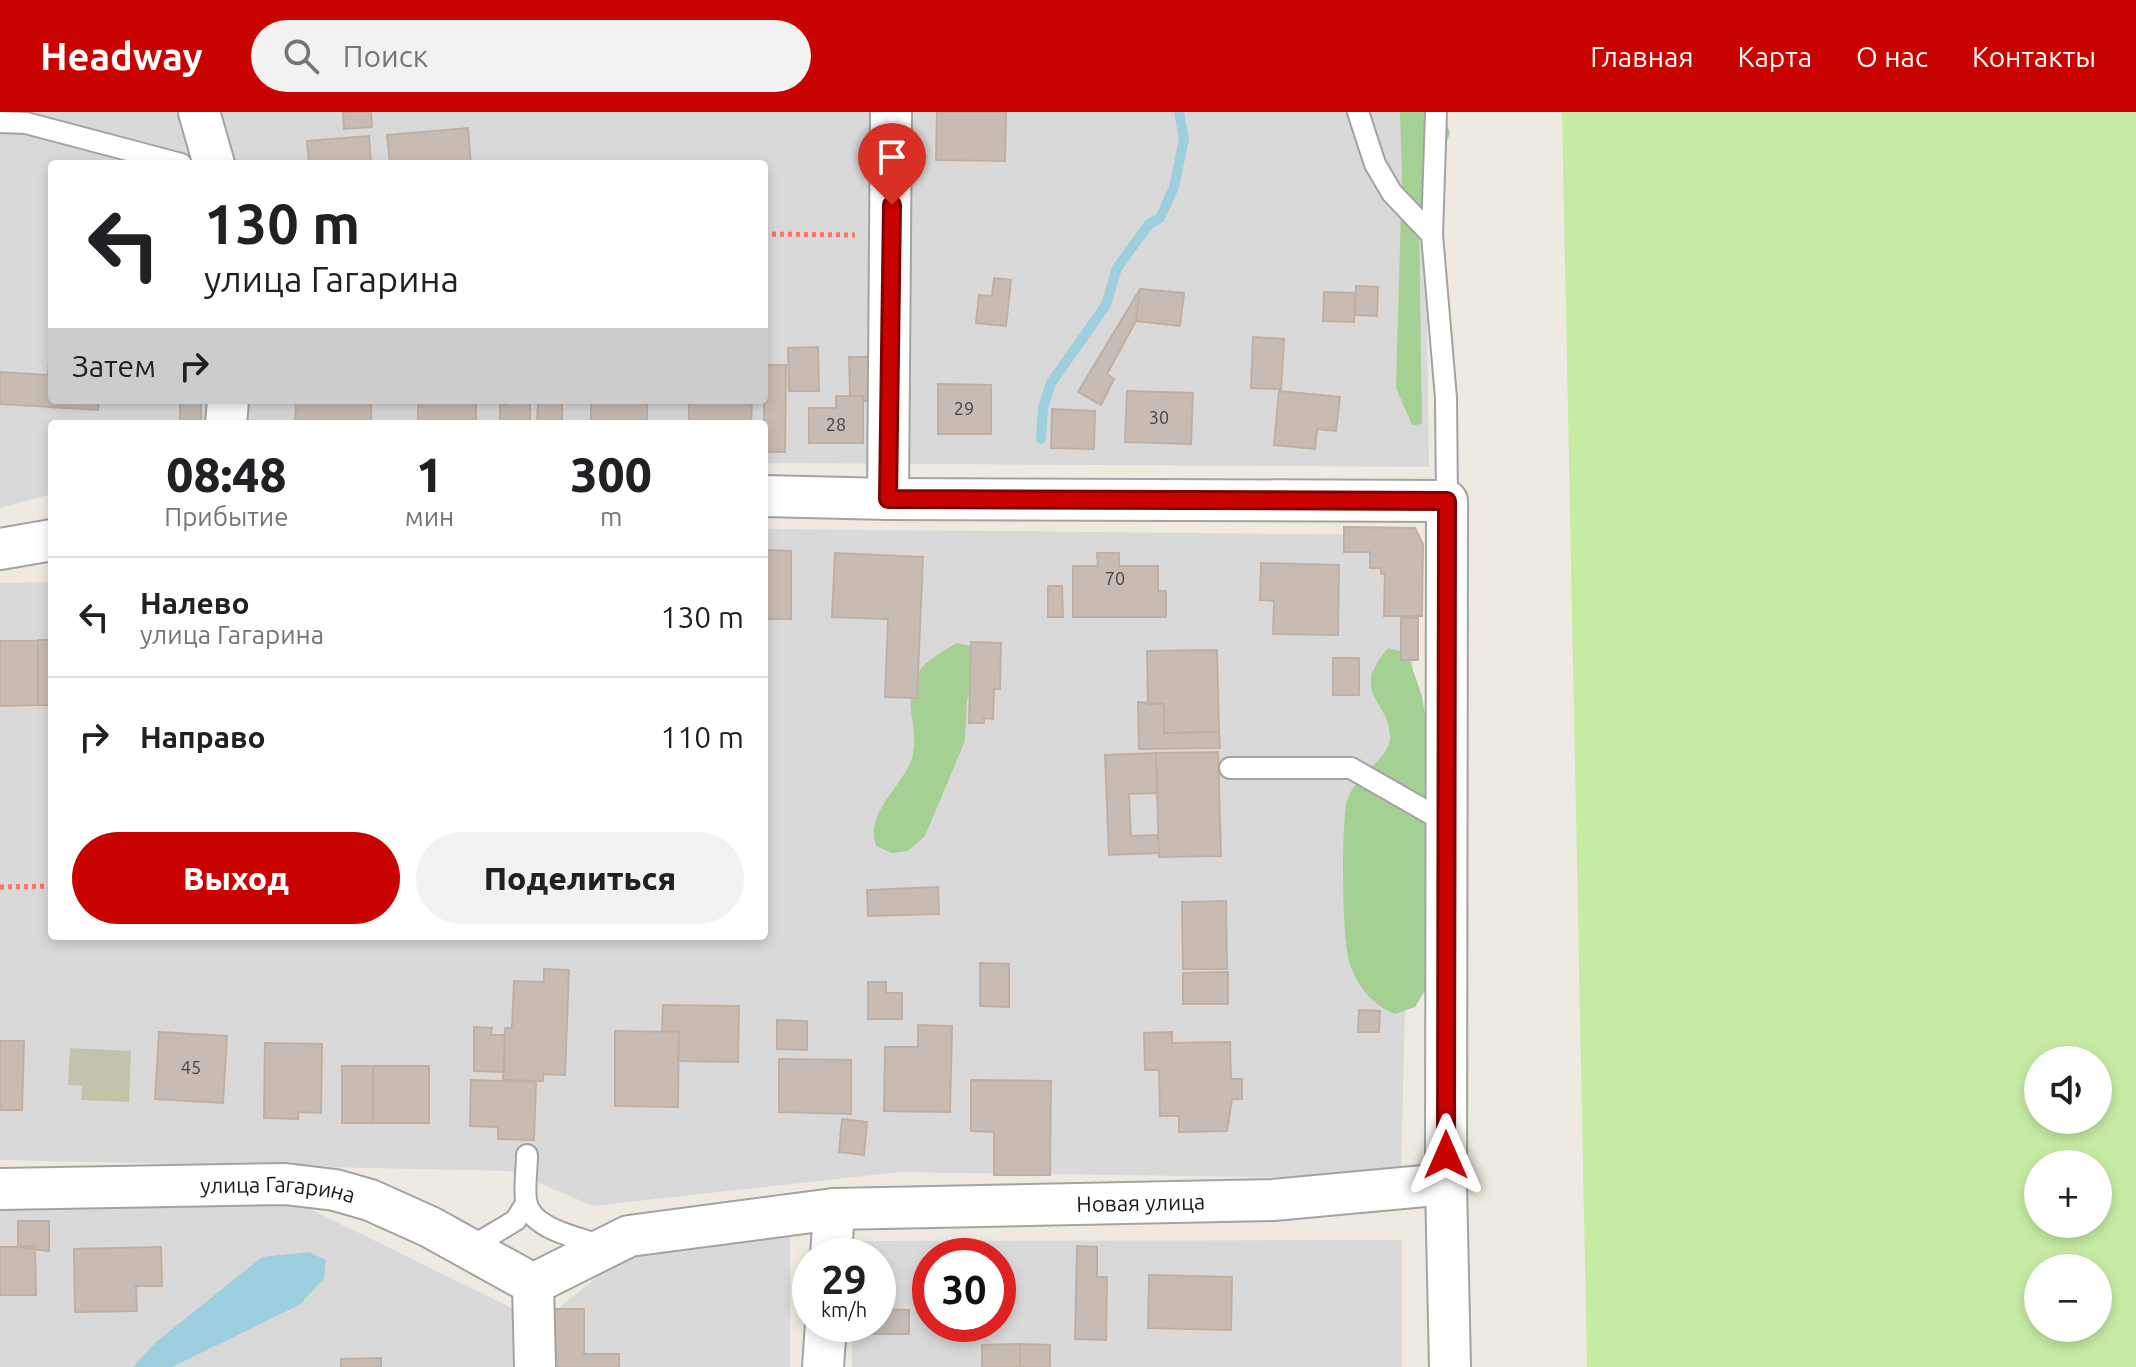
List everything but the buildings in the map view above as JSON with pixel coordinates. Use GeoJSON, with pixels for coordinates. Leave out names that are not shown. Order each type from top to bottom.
{"type":"FeatureCollection","features":[{"type":"Feature","properties":{"kind":"street"},"geometry":{"type":"LineString","coordinates":[[199,112],[213,160]]}},
{"type":"Feature","properties":{"kind":"street"},"geometry":{"type":"LineString","coordinates":[[888,499],[891,112]]}},
{"type":"Feature","properties":{"kind":"street"},"geometry":{"type":"LineString","coordinates":[[768,496],[1447,501],[1446,1184],[1450,1367]]}},
{"type":"Feature","properties":{"kind":"street"},"geometry":{"type":"LineString","coordinates":[[0,549],[48,541]]}},
{"type":"Feature","properties":{"kind":"street","name":"улица Гагарина"},"geometry":{"type":"LineString","coordinates":[[0,1189],[285,1184],[335,1190],[370,1200],[471,1247],[533,1284]]}},
{"type":"Feature","properties":{"kind":"street","name":"Новая улица"},"geometry":{"type":"LineString","coordinates":[[533,1284],[629,1236],[834,1209],[1273,1200],[1446,1184]]}},
{"type":"Feature","properties":{"kind":"street"},"geometry":{"type":"LineString","coordinates":[[832,1238],[834,1209]]}},
{"type":"Feature","properties":{"kind":"street"},"geometry":{"type":"LineString","coordinates":[[533,1284],[535,1367]]}},
{"type":"Feature","properties":{"kind":"street"},"geometry":{"type":"LineString","coordinates":[[823,1367],[825,1342]]}},
{"type":"Feature","properties":{"kind":"lane"},"geometry":{"type":"LineString","coordinates":[[1358,112],[1375,164],[1392,193],[1432,235]]}},
{"type":"Feature","properties":{"kind":"lane"},"geometry":{"type":"LineString","coordinates":[[1436,112],[1432,235],[1446,398],[1447,501]]}},
{"type":"Feature","properties":{"kind":"lane"},"geometry":{"type":"LineString","coordinates":[[0,122],[26,123],[166,160]]}},
{"type":"Feature","properties":{"kind":"lane"},"geometry":{"type":"LineString","coordinates":[[1230,768],[1351,768],[1447,823]]}},
{"type":"Feature","properties":{"kind":"lane"},"geometry":{"type":"LineString","coordinates":[[527,1155],[526,1203],[532,1216],[550,1227],[605,1247]]}},
{"type":"Feature","properties":{"kind":"lane"},"geometry":{"type":"LineString","coordinates":[[471,1247],[516,1220],[526,1203]]}},
{"type":"Feature","properties":{"kind":"path"},"geometry":{"type":"LineString","coordinates":[[768,234],[892,236]]}},
{"type":"Feature","properties":{"kind":"path"},"geometry":{"type":"LineString","coordinates":[[0,887],[48,886]]}},
{"type":"Feature","properties":{"kind":"shaded area"},"geometry":{"type":"Polygon","coordinates":[[[0,112],[1424,112],[1429,467],[768,463],[768,420],[48,420],[48,495],[0,508],[0,112]]]}},
{"type":"Feature","properties":{"kind":"shaded area"},"geometry":{"type":"Polygon","coordinates":[[[768,529],[1416,535],[1401,1179],[900,1172],[593,1206],[511,1171],[0,1160],[0,583],[48,582],[48,940],[768,940],[768,529]]]}},
{"type":"Feature","properties":{"kind":"shaded area"},"geometry":{"type":"Polygon","coordinates":[[[70,1048],[131,1051],[129,1102],[81,1100],[82,1086],[68,1085],[70,1048]]]}},
{"type":"Feature","properties":{"kind":"shaded area"},"geometry":{"type":"Polygon","coordinates":[[[294,1201],[516,1310],[516,1367],[0,1367],[0,1209],[294,1201]]]}},
{"type":"Feature","properties":{"kind":"shaded area"},"geometry":{"type":"Polygon","coordinates":[[[790,1230],[790,1367],[552,1367],[553,1312],[632,1250],[790,1230]]]}},
{"type":"Feature","properties":{"kind":"shaded area"},"geometry":{"type":"Polygon","coordinates":[[[1402,1240],[1402,1367],[852,1367],[852,1342],[896,1342],[896,1241],[912,1241],[912,1342],[1016,1342],[1016,1241],[1402,1240]]]}},
{"type":"Feature","properties":{"kind":"green space"},"geometry":{"type":"Polygon","coordinates":[[[1400,112],[1442,112],[1450,133],[1419,218],[1422,424],[1412,425],[1396,388],[1402,173],[1400,112]]]}},
{"type":"Feature","properties":{"kind":"green space"},"geometry":{"type":"Polygon","coordinates":[[[1562,112],[2136,112],[2136,1367],[1587,1367],[1562,112]]]}},
{"type":"Feature","properties":{"kind":"green space"},"geometry":{"type":"Polygon","coordinates":[[[957,643],[971,646],[973,685],[967,700],[965,741],[925,836],[908,851],[892,853],[876,846],[874,833],[880,811],[912,758],[911,697],[915,678],[933,658],[957,643]]]}},
{"type":"Feature","properties":{"kind":"green space"},"geometry":{"type":"Polygon","coordinates":[[[1388,648],[1407,653],[1422,696],[1434,770],[1427,987],[1415,1007],[1395,1014],[1372,1000],[1352,970],[1345,930],[1343,881],[1347,801],[1351,791],[1389,745],[1388,724],[1371,687],[1371,676],[1388,648]]]}},
{"type":"Feature","properties":{"kind":"water"},"geometry":{"type":"Polygon","coordinates":[[[309,1252],[326,1260],[324,1279],[299,1305],[172,1367],[133,1367],[156,1342],[262,1257],[309,1252]]]}},
{"type":"Feature","properties":{"kind":"waterway"},"geometry":{"type":"LineString","coordinates":[[1041,439],[1043,408],[1051,383],[1106,305],[1117,268],[1149,224],[1160,218],[1174,187],[1184,139],[1179,112]]}},
{"type":"Feature","properties":{"kind":"route"},"geometry":{"type":"LineString","coordinates":[[892,205],[888,499],[1447,501],[1446,1155]]}}]}
